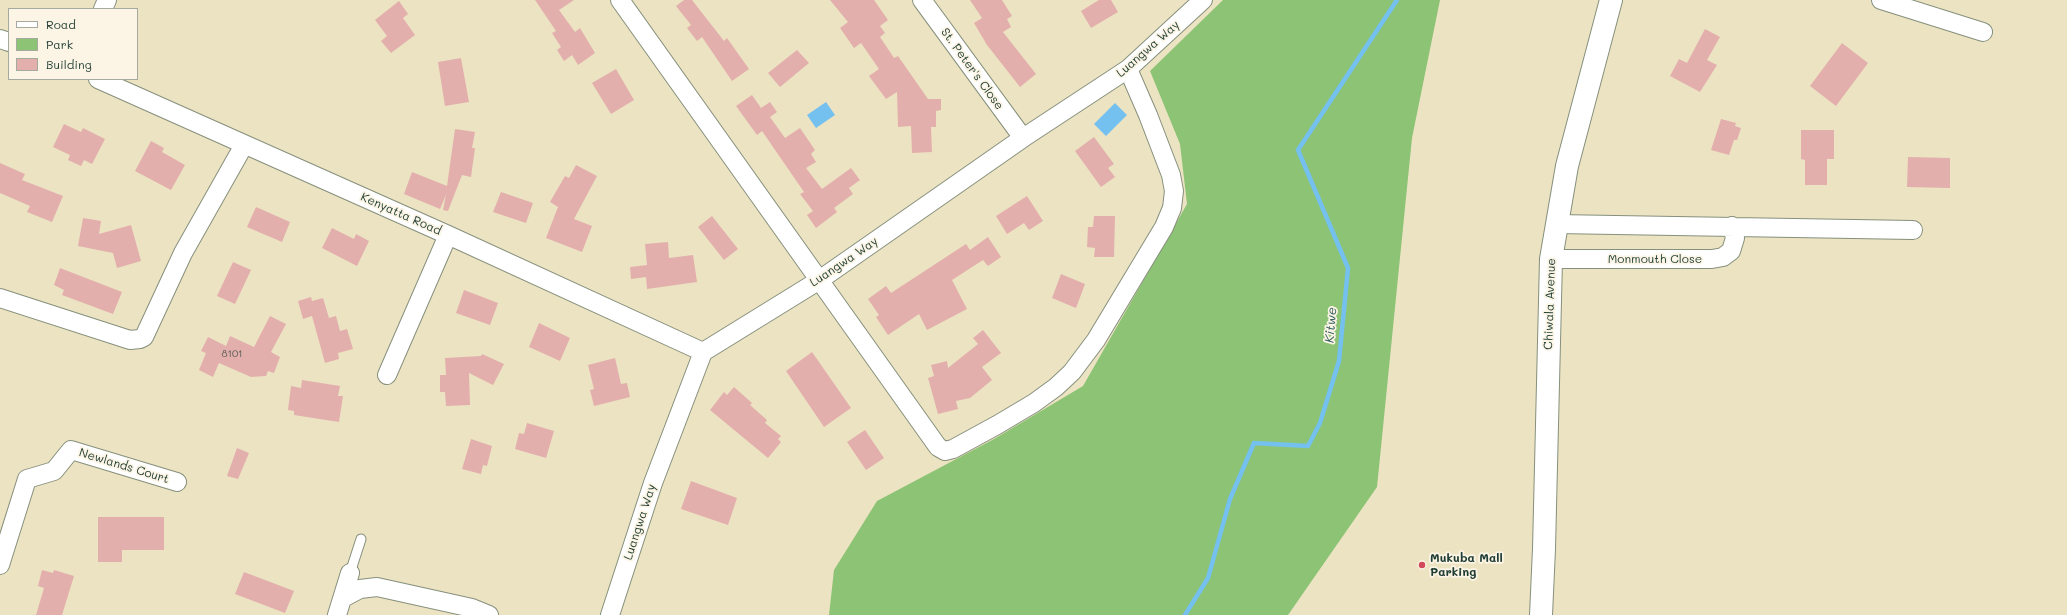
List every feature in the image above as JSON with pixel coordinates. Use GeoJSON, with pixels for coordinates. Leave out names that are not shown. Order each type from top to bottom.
{"type":"FeatureCollection","features":[{"type":"Feature","properties":{"kind":"main road","name":"Chiwala Avenue"},"geometry":{"type":"LineString","coordinates":[[1540,615],[1544,549],[1551,259],[1567,166],[1611,0]]}},
{"type":"Feature","properties":{"kind":"street"},"geometry":{"type":"LineString","coordinates":[[620,0],[818,280],[941,450],[953,448],[997,425],[1034,403],[1056,387],[1072,372],[1096,340],[1164,227],[1172,208],[1174,191],[1171,175],[1148,115],[1128,69]]}},
{"type":"Feature","properties":{"kind":"street","name":"St. Peter's Close"},"geometry":{"type":"LineString","coordinates":[[922,0],[1022,138]]}},
{"type":"Feature","properties":{"kind":"street","name":"Luangwa Way"},"geometry":{"type":"LineString","coordinates":[[610,615],[653,483],[703,352],[818,280],[1022,138],[1128,69],[1203,0]]}},
{"type":"Feature","properties":{"kind":"street"},"geometry":{"type":"LineString","coordinates":[[1881,0],[1983,32]]}},
{"type":"Feature","properties":{"kind":"street","name":"Kenyatta Road"},"geometry":{"type":"LineString","coordinates":[[100,80],[448,235],[703,352]]}},
{"type":"Feature","properties":{"kind":"street"},"geometry":{"type":"LineString","coordinates":[[0,298],[130,340],[144,337],[183,253],[244,145]]}},
{"type":"Feature","properties":{"kind":"street"},"geometry":{"type":"LineString","coordinates":[[1556,224],[1913,230]]}},
{"type":"Feature","properties":{"kind":"street","name":"Monmouth Close"},"geometry":{"type":"LineString","coordinates":[[1551,259],[1712,259],[1723,257],[1731,251],[1735,238],[1732,226]]}},
{"type":"Feature","properties":{"kind":"street"},"geometry":{"type":"LineString","coordinates":[[387,375],[448,235]]}},
{"type":"Feature","properties":{"kind":"street","name":"Newlands Court"},"geometry":{"type":"LineString","coordinates":[[0,565],[27,479],[54,470],[71,450],[177,482]]}},
{"type":"Feature","properties":{"kind":"street"},"geometry":{"type":"LineString","coordinates":[[337,615],[350,573]]}},
{"type":"Feature","properties":{"kind":"street"},"geometry":{"type":"LineString","coordinates":[[342,598],[360,590],[377,587],[472,608],[489,615]]}},
{"type":"Feature","properties":{"kind":"lane"},"geometry":{"type":"LineString","coordinates":[[350,573],[360,539]]}},
{"type":"Feature","properties":{"kind":"green space"},"geometry":{"type":"Polygon","coordinates":[[[1223,0],[1440,0],[1412,138],[1377,487],[1288,615],[829,615],[834,570],[877,501],[994,439],[1083,386],[1187,204],[1180,144],[1150,71],[1223,0]]]}},
{"type":"Feature","properties":{"kind":"water"},"geometry":{"type":"Polygon","coordinates":[[[826,102],[835,115],[816,128],[807,115],[826,102]]]}},
{"type":"Feature","properties":{"kind":"water"},"geometry":{"type":"Polygon","coordinates":[[[1115,103],[1127,115],[1106,136],[1094,124],[1115,103]]]}},
{"type":"Feature","properties":{"kind":"building"},"geometry":{"type":"Polygon","coordinates":[[[535,0],[574,0],[559,10],[575,32],[580,28],[595,53],[578,65],[572,55],[564,61],[557,50],[561,47],[552,33],[556,31],[535,0]]]}},
{"type":"Feature","properties":{"kind":"building"},"geometry":{"type":"Polygon","coordinates":[[[684,0],[692,0],[724,41],[727,38],[749,69],[732,81],[702,37],[697,41],[687,28],[691,25],[676,6],[684,0]]]}},
{"type":"Feature","properties":{"kind":"building"},"geometry":{"type":"Polygon","coordinates":[[[830,0],[874,0],[888,20],[880,26],[885,33],[880,37],[894,58],[898,56],[928,99],[941,99],[941,110],[936,111],[936,127],[931,127],[932,152],[912,153],[911,126],[898,127],[897,92],[886,99],[869,76],[879,69],[861,43],[854,48],[840,28],[848,22],[830,0]]]}},
{"type":"Feature","properties":{"kind":"building"},"geometry":{"type":"Polygon","coordinates":[[[970,0],[1002,0],[1012,16],[1007,19],[1011,27],[1003,32],[1036,74],[1020,87],[987,45],[974,23],[982,18],[970,0]]]}},
{"type":"Feature","properties":{"kind":"building"},"geometry":{"type":"Polygon","coordinates":[[[1099,0],[1111,0],[1118,12],[1091,28],[1081,11],[1099,0]]]}},
{"type":"Feature","properties":{"kind":"building"},"geometry":{"type":"Polygon","coordinates":[[[399,1],[408,14],[403,18],[415,35],[391,53],[381,41],[387,36],[375,20],[399,1]]]}},
{"type":"Feature","properties":{"kind":"building"},"geometry":{"type":"Polygon","coordinates":[[[1705,29],[1720,37],[1707,60],[1717,65],[1700,92],[1670,76],[1679,59],[1687,63],[1705,29]]]}},
{"type":"Feature","properties":{"kind":"building"},"geometry":{"type":"Polygon","coordinates":[[[1842,43],[1868,63],[1836,106],[1810,86],[1842,43]]]}},
{"type":"Feature","properties":{"kind":"building"},"geometry":{"type":"Polygon","coordinates":[[[797,50],[809,63],[780,87],[768,73],[797,50]]]}},
{"type":"Feature","properties":{"kind":"building"},"geometry":{"type":"Polygon","coordinates":[[[461,58],[469,102],[445,106],[438,62],[461,58]]]}},
{"type":"Feature","properties":{"kind":"building"},"geometry":{"type":"Polygon","coordinates":[[[616,69],[634,100],[611,114],[592,83],[616,69]]]}},
{"type":"Feature","properties":{"kind":"building"},"geometry":{"type":"Polygon","coordinates":[[[752,95],[761,108],[770,102],[777,112],[770,117],[785,138],[800,128],[815,150],[811,154],[816,162],[806,168],[822,189],[851,168],[860,180],[849,188],[853,194],[834,208],[837,212],[816,228],[807,215],[813,211],[800,194],[804,192],[762,131],[757,135],[736,106],[752,95]]]}},
{"type":"Feature","properties":{"kind":"building"},"geometry":{"type":"Polygon","coordinates":[[[1721,119],[1736,123],[1735,126],[1741,128],[1737,140],[1734,140],[1729,155],[1711,150],[1721,119]]]}},
{"type":"Feature","properties":{"kind":"building"},"geometry":{"type":"Polygon","coordinates":[[[64,124],[81,132],[83,128],[105,139],[92,164],[84,160],[81,166],[68,160],[70,155],[53,147],[64,124]]]}},
{"type":"Feature","properties":{"kind":"building"},"geometry":{"type":"Polygon","coordinates":[[[455,129],[475,132],[472,148],[475,148],[471,177],[462,175],[448,211],[443,210],[446,195],[440,209],[404,194],[412,172],[447,186],[455,129]]]}},
{"type":"Feature","properties":{"kind":"building"},"geometry":{"type":"Polygon","coordinates":[[[1801,130],[1834,130],[1834,159],[1827,159],[1827,185],[1805,185],[1805,160],[1801,159],[1801,130]]]}},
{"type":"Feature","properties":{"kind":"building"},"geometry":{"type":"Polygon","coordinates":[[[1094,137],[1114,164],[1108,168],[1115,177],[1101,187],[1075,151],[1094,137]]]}},
{"type":"Feature","properties":{"kind":"building"},"geometry":{"type":"Polygon","coordinates":[[[151,141],[164,148],[162,152],[185,165],[171,190],[135,171],[151,141]]]}},
{"type":"Feature","properties":{"kind":"building"},"geometry":{"type":"Polygon","coordinates":[[[1908,157],[1950,158],[1950,188],[1907,187],[1908,157]]]}},
{"type":"Feature","properties":{"kind":"building"},"geometry":{"type":"Polygon","coordinates":[[[0,163],[25,174],[22,180],[63,196],[52,222],[27,212],[30,206],[0,193],[0,163]]]}},
{"type":"Feature","properties":{"kind":"building"},"geometry":{"type":"Polygon","coordinates":[[[576,165],[597,176],[574,219],[592,226],[582,252],[546,238],[558,207],[550,202],[565,176],[569,178],[576,165]]]}},
{"type":"Feature","properties":{"kind":"building"},"geometry":{"type":"Polygon","coordinates":[[[501,192],[533,203],[526,223],[493,212],[501,192]]]}},
{"type":"Feature","properties":{"kind":"building"},"geometry":{"type":"Polygon","coordinates":[[[1027,196],[1043,221],[1029,230],[1024,223],[1007,234],[996,216],[1027,196]]]}},
{"type":"Feature","properties":{"kind":"building"},"geometry":{"type":"Polygon","coordinates":[[[256,207],[290,222],[282,242],[247,227],[256,207]]]}},
{"type":"Feature","properties":{"kind":"building"},"geometry":{"type":"Polygon","coordinates":[[[712,216],[738,249],[724,260],[698,227],[712,216]]]}},
{"type":"Feature","properties":{"kind":"building"},"geometry":{"type":"Polygon","coordinates":[[[1094,216],[1115,216],[1114,257],[1094,257],[1095,248],[1087,247],[1088,227],[1093,227],[1094,216]]]}},
{"type":"Feature","properties":{"kind":"building"},"geometry":{"type":"Polygon","coordinates":[[[83,218],[101,221],[99,234],[131,225],[141,261],[117,268],[113,253],[78,246],[83,218]]]}},
{"type":"Feature","properties":{"kind":"building"},"geometry":{"type":"Polygon","coordinates":[[[332,228],[354,239],[356,234],[369,241],[357,266],[322,248],[332,228]]]}},
{"type":"Feature","properties":{"kind":"building"},"geometry":{"type":"Polygon","coordinates":[[[988,237],[1001,257],[988,266],[983,260],[952,280],[967,309],[927,330],[919,314],[888,335],[876,317],[879,315],[868,299],[886,286],[891,293],[966,244],[970,250],[988,237]]]}},
{"type":"Feature","properties":{"kind":"building"},"geometry":{"type":"Polygon","coordinates":[[[668,242],[669,258],[693,255],[697,282],[647,289],[646,277],[631,279],[630,267],[647,265],[645,244],[668,242]]]}},
{"type":"Feature","properties":{"kind":"building"},"geometry":{"type":"Polygon","coordinates":[[[233,262],[251,270],[235,304],[217,296],[233,262]]]}},
{"type":"Feature","properties":{"kind":"building"},"geometry":{"type":"Polygon","coordinates":[[[60,268],[122,292],[113,314],[62,295],[64,290],[54,285],[60,268]]]}},
{"type":"Feature","properties":{"kind":"building"},"geometry":{"type":"Polygon","coordinates":[[[1061,274],[1085,284],[1076,308],[1052,298],[1061,274]]]}},
{"type":"Feature","properties":{"kind":"building"},"geometry":{"type":"Polygon","coordinates":[[[464,290],[498,303],[490,325],[456,313],[464,290]]]}},
{"type":"Feature","properties":{"kind":"building"},"geometry":{"type":"Polygon","coordinates":[[[311,297],[312,301],[323,298],[329,318],[336,316],[340,331],[347,329],[353,349],[338,353],[339,359],[325,363],[312,316],[303,319],[298,301],[311,297]]]}},
{"type":"Feature","properties":{"kind":"building"},"geometry":{"type":"Polygon","coordinates":[[[270,316],[286,324],[271,352],[280,357],[274,373],[268,371],[266,376],[251,377],[219,363],[213,377],[199,370],[206,353],[201,351],[208,337],[226,346],[230,336],[254,347],[270,316]]]}},
{"type":"Feature","properties":{"kind":"building"},"geometry":{"type":"Polygon","coordinates":[[[539,323],[570,338],[560,361],[529,347],[539,323]]]}},
{"type":"Feature","properties":{"kind":"building"},"geometry":{"type":"Polygon","coordinates":[[[983,330],[1001,353],[982,367],[992,380],[970,398],[956,401],[958,409],[938,414],[928,378],[934,376],[931,365],[947,361],[948,368],[978,344],[973,338],[983,330]]]}},
{"type":"Feature","properties":{"kind":"building"},"geometry":{"type":"Polygon","coordinates":[[[812,352],[851,408],[824,427],[786,371],[812,352]]]}},
{"type":"Feature","properties":{"kind":"building"},"geometry":{"type":"Polygon","coordinates":[[[482,354],[504,364],[493,385],[469,373],[470,405],[446,406],[445,392],[440,392],[440,375],[446,375],[445,358],[481,356],[482,354]]]}},
{"type":"Feature","properties":{"kind":"building"},"geometry":{"type":"Polygon","coordinates":[[[615,358],[621,384],[627,383],[630,397],[594,406],[590,390],[594,389],[588,365],[615,358]]]}},
{"type":"Feature","properties":{"kind":"building"},"geometry":{"type":"Polygon","coordinates":[[[302,380],[340,386],[338,396],[343,396],[339,422],[294,415],[294,411],[288,410],[291,386],[301,388],[302,380]]]}},
{"type":"Feature","properties":{"kind":"building"},"geometry":{"type":"Polygon","coordinates":[[[734,387],[752,403],[750,405],[767,420],[765,423],[781,436],[778,439],[781,442],[768,458],[710,410],[724,392],[727,395],[734,387]]]}},
{"type":"Feature","properties":{"kind":"building"},"geometry":{"type":"Polygon","coordinates":[[[527,423],[554,431],[546,458],[515,449],[519,433],[524,434],[527,423]]]}},
{"type":"Feature","properties":{"kind":"building"},"geometry":{"type":"Polygon","coordinates":[[[865,430],[884,458],[866,470],[847,442],[865,430]]]}},
{"type":"Feature","properties":{"kind":"building"},"geometry":{"type":"Polygon","coordinates":[[[471,439],[492,446],[487,466],[483,465],[481,474],[462,469],[471,439]]]}},
{"type":"Feature","properties":{"kind":"building"},"geometry":{"type":"Polygon","coordinates":[[[237,448],[249,453],[238,479],[227,476],[237,448]]]}},
{"type":"Feature","properties":{"kind":"building"},"geometry":{"type":"Polygon","coordinates":[[[691,481],[737,498],[728,525],[681,509],[691,481]]]}},
{"type":"Feature","properties":{"kind":"building"},"geometry":{"type":"Polygon","coordinates":[[[98,517],[164,517],[164,550],[122,550],[122,562],[98,562],[98,517]]]}},
{"type":"Feature","properties":{"kind":"building"},"geometry":{"type":"Polygon","coordinates":[[[42,570],[53,573],[54,570],[74,576],[62,615],[36,615],[44,588],[38,586],[42,570]]]}},
{"type":"Feature","properties":{"kind":"building"},"geometry":{"type":"Polygon","coordinates":[[[244,572],[294,591],[285,613],[235,594],[244,572]]]}},
{"type":"Feature","properties":{"kind":"waterway","name":"Kitwe"},"geometry":{"type":"LineString","coordinates":[[1185,615],[1208,578],[1230,499],[1254,443],[1308,446],[1320,423],[1339,361],[1348,268],[1298,150],[1397,0]]}},
{"type":"Feature","properties":{"kind":"place","name":"Mukuba Mall Parking"},"geometry":{"type":"Point","coordinates":[1422,565]}}]}
